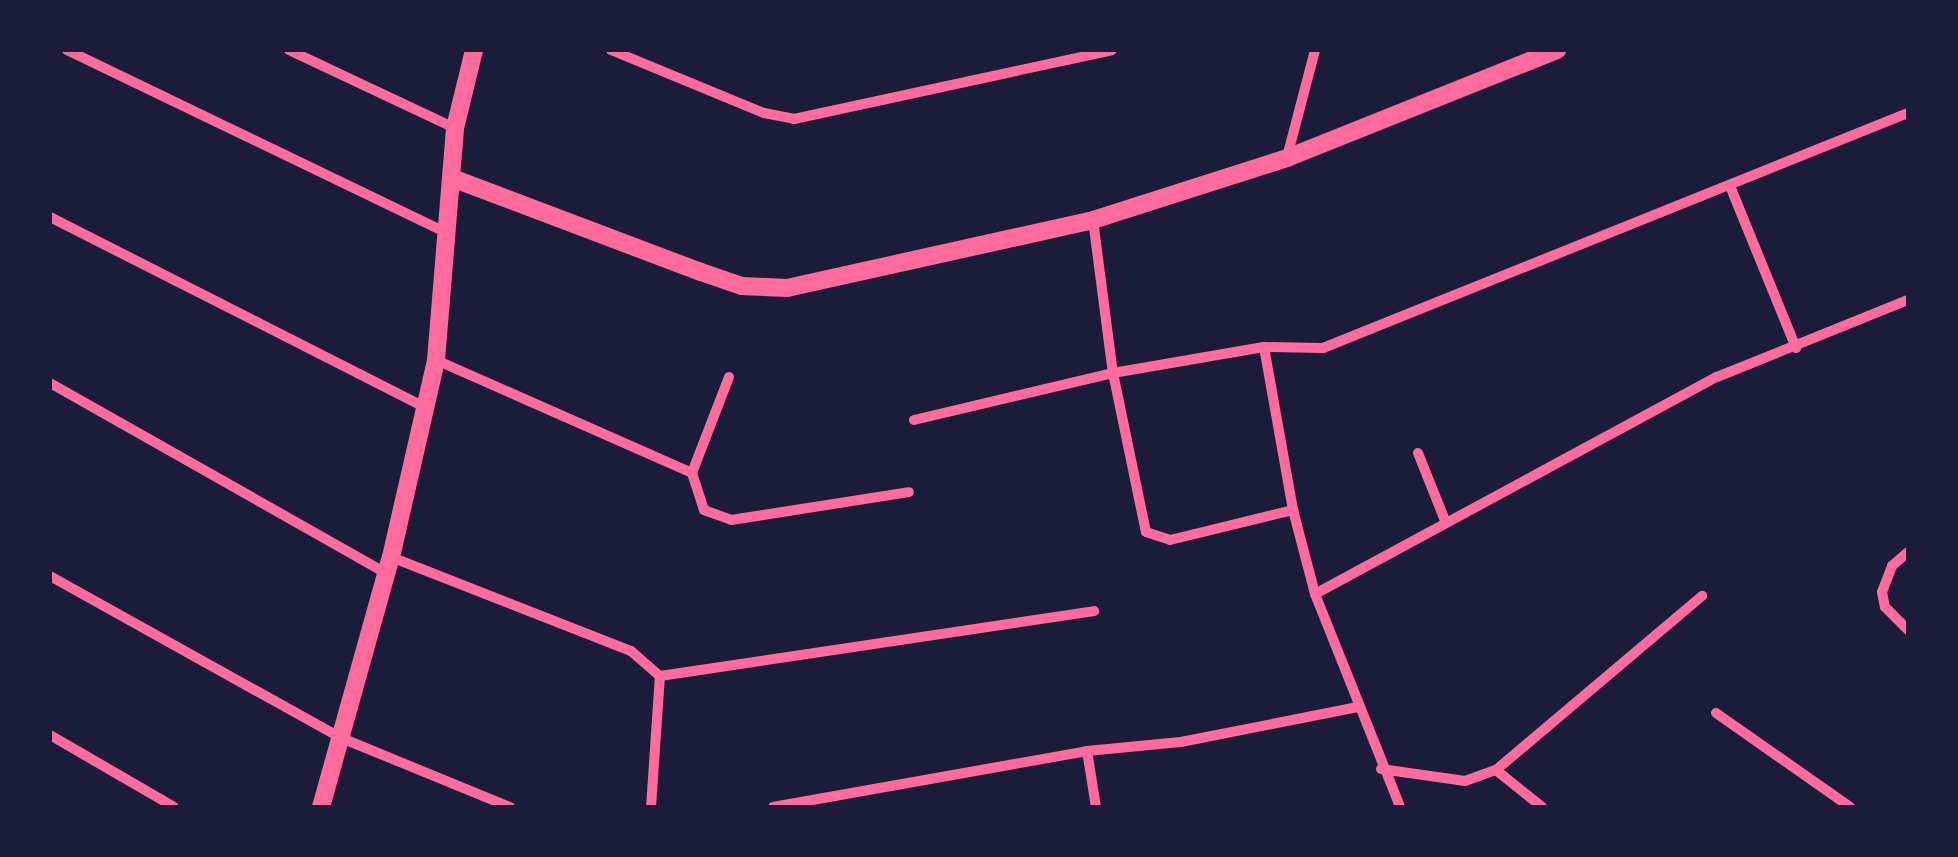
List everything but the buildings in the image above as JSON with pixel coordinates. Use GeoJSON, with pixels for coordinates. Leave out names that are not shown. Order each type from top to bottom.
{"type":"FeatureCollection","features":[{"type":"Feature","properties":{"kind":"street"},"geometry":{"type":"LineString","coordinates":[[66,50],[446,232]]}},
{"type":"Feature","properties":{"kind":"street"},"geometry":{"type":"LineString","coordinates":[[289,50],[455,128]]}},
{"type":"Feature","properties":{"kind":"street"},"geometry":{"type":"LineString","coordinates":[[322,807],[388,566],[436,360],[455,128],[474,50]]}},
{"type":"Feature","properties":{"kind":"street"},"geometry":{"type":"LineString","coordinates":[[611,50],[764,113],[794,118],[1112,50]]}},
{"type":"Feature","properties":{"kind":"street"},"geometry":{"type":"LineString","coordinates":[[1286,158],[1316,50]]}},
{"type":"Feature","properties":{"kind":"street"},"geometry":{"type":"LineString","coordinates":[[452,178],[701,272],[763,289],[824,282],[1094,220],[1286,158],[1557,50]]}},
{"type":"Feature","properties":{"kind":"street"},"geometry":{"type":"LineString","coordinates":[[914,420],[1113,373],[1264,348],[1323,348],[1908,114]]}},
{"type":"Feature","properties":{"kind":"street"},"geometry":{"type":"LineString","coordinates":[[1730,186],[1796,348]]}},
{"type":"Feature","properties":{"kind":"street"},"geometry":{"type":"LineString","coordinates":[[50,217],[426,408]]}},
{"type":"Feature","properties":{"kind":"street"},"geometry":{"type":"LineString","coordinates":[[1094,220],[1113,373],[1143,524],[1152,539],[1292,510]]}},
{"type":"Feature","properties":{"kind":"street"},"geometry":{"type":"LineString","coordinates":[[1315,594],[1716,377],[1908,300]]}},
{"type":"Feature","properties":{"kind":"street"},"geometry":{"type":"LineString","coordinates":[[1264,348],[1292,510],[1315,594],[1381,769],[1400,807]]}},
{"type":"Feature","properties":{"kind":"street"},"geometry":{"type":"LineString","coordinates":[[436,360],[692,473]]}},
{"type":"Feature","properties":{"kind":"street"},"geometry":{"type":"LineString","coordinates":[[729,378],[692,473],[696,501],[731,520],[909,492]]}},
{"type":"Feature","properties":{"kind":"street"},"geometry":{"type":"LineString","coordinates":[[50,383],[388,566],[630,651],[660,676],[1094,611]]}},
{"type":"Feature","properties":{"kind":"street"},"geometry":{"type":"LineString","coordinates":[[1418,453],[1446,522]]}},
{"type":"Feature","properties":{"kind":"street"},"geometry":{"type":"LineString","coordinates":[[1908,552],[1892,566],[1882,592],[1885,607],[1908,630]]}},
{"type":"Feature","properties":{"kind":"street"},"geometry":{"type":"LineString","coordinates":[[50,576],[339,738],[510,807]]}},
{"type":"Feature","properties":{"kind":"street"},"geometry":{"type":"LineString","coordinates":[[1381,769],[1465,781],[1496,770],[1702,596]]}},
{"type":"Feature","properties":{"kind":"street"},"geometry":{"type":"LineString","coordinates":[[651,807],[660,676]]}},
{"type":"Feature","properties":{"kind":"street"},"geometry":{"type":"LineString","coordinates":[[773,807],[1087,751],[1181,742],[1357,707]]}},
{"type":"Feature","properties":{"kind":"street"},"geometry":{"type":"LineString","coordinates":[[1716,713],[1850,807]]}},
{"type":"Feature","properties":{"kind":"street"},"geometry":{"type":"LineString","coordinates":[[50,735],[174,807]]}},
{"type":"Feature","properties":{"kind":"street"},"geometry":{"type":"LineString","coordinates":[[1087,751],[1096,807]]}},
{"type":"Feature","properties":{"kind":"street"},"geometry":{"type":"LineString","coordinates":[[1496,770],[1542,807]]}}]}
